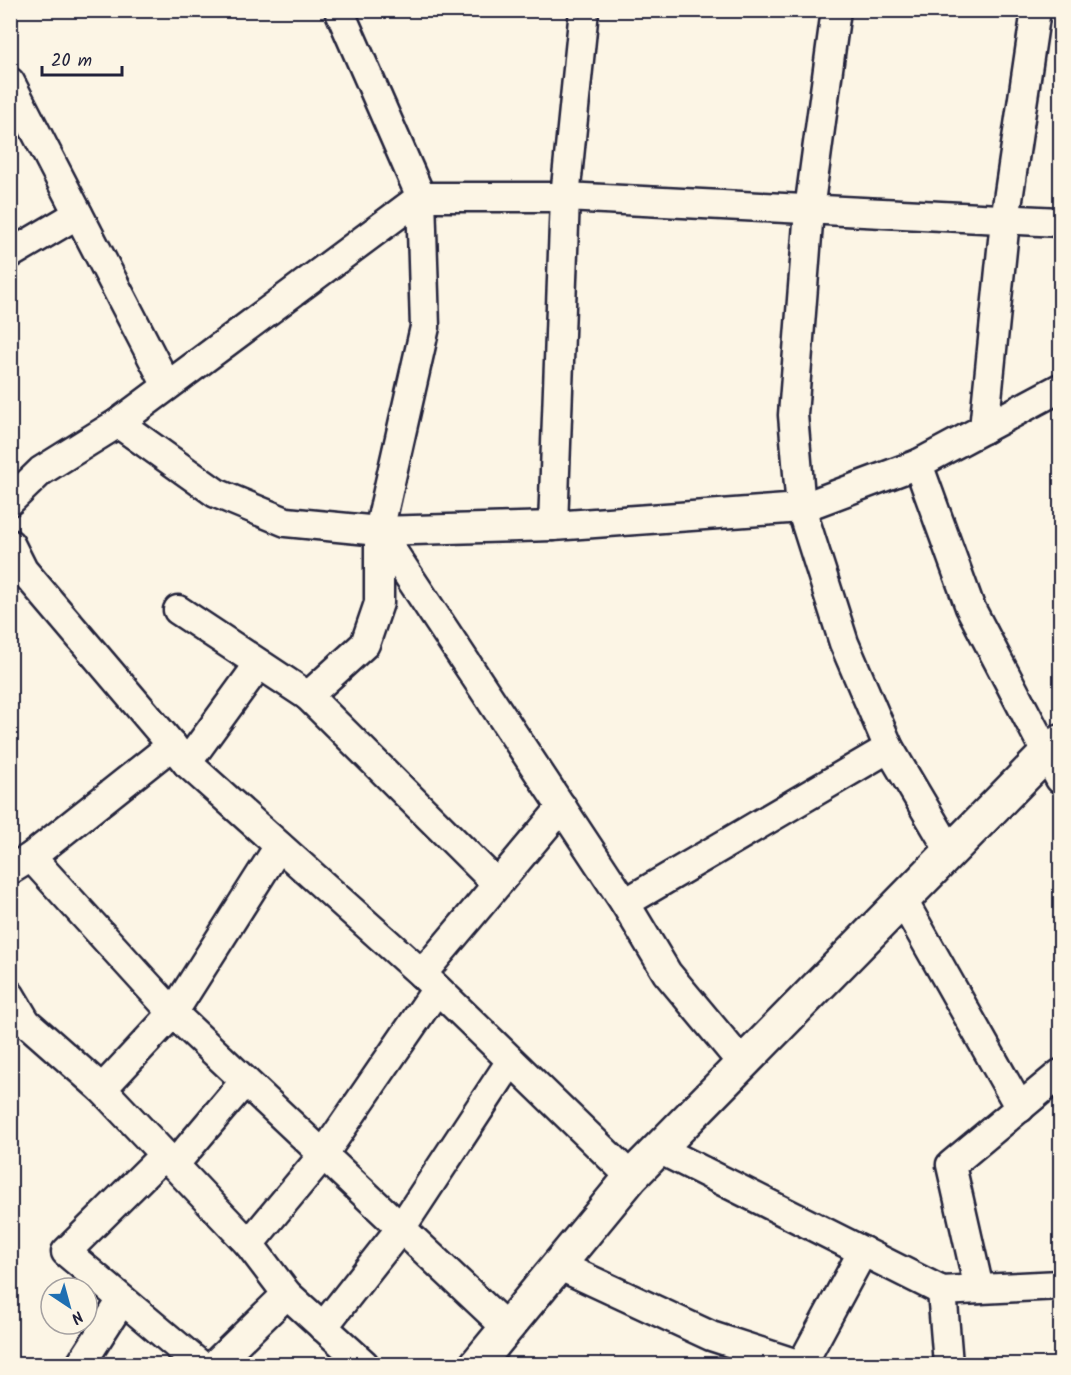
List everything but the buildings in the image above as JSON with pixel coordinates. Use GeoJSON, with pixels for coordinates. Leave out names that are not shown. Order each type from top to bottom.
{"type":"FeatureCollection","features":[{"type":"Feature","properties":{"kind":"street"},"geometry":{"type":"LineString","coordinates":[[308,696],[365,644],[379,603],[379,531],[425,327],[421,197],[339,10]]}},
{"type":"Feature","properties":{"kind":"street"},"geometry":{"type":"LineString","coordinates":[[553,526],[565,197],[584,10]]}},
{"type":"Feature","properties":{"kind":"street"},"geometry":{"type":"LineString","coordinates":[[836,10],[809,210],[794,415],[801,508],[844,643],[889,748],[950,851]]}},
{"type":"Feature","properties":{"kind":"street"},"geometry":{"type":"LineString","coordinates":[[984,429],[1005,220],[1036,10]]}},
{"type":"Feature","properties":{"kind":"street"},"geometry":{"type":"LineString","coordinates":[[10,82],[167,386]]}},
{"type":"Feature","properties":{"kind":"street"},"geometry":{"type":"LineString","coordinates":[[10,501],[41,471],[118,423],[421,197],[565,197],[1060,222]]}},
{"type":"Feature","properties":{"kind":"street"},"geometry":{"type":"LineString","coordinates":[[10,254],[78,214]]}},
{"type":"Feature","properties":{"kind":"street"},"geometry":{"type":"LineString","coordinates":[[118,423],[216,493],[286,522],[379,531],[553,526],[801,508],[918,465],[1060,388]]}},
{"type":"Feature","properties":{"kind":"street"},"geometry":{"type":"LineString","coordinates":[[484,1362],[507,1328],[631,1177],[950,851],[1056,758],[970,607],[918,465]]}},
{"type":"Feature","properties":{"kind":"street"},"geometry":{"type":"LineString","coordinates":[[379,531],[625,903],[667,973],[742,1063]]}},
{"type":"Feature","properties":{"kind":"street"},"geometry":{"type":"LineString","coordinates":[[10,544],[23,570],[179,754],[430,982],[631,1177]]}},
{"type":"Feature","properties":{"kind":"street"},"geometry":{"type":"LineString","coordinates":[[178,610],[308,696],[497,884]]}},
{"type":"Feature","properties":{"kind":"street"},"geometry":{"type":"LineString","coordinates":[[259,664],[179,754],[21,863],[173,1013],[507,1328]]}},
{"type":"Feature","properties":{"kind":"street"},"geometry":{"type":"LineString","coordinates":[[625,903],[889,748]]}},
{"type":"Feature","properties":{"kind":"street"},"geometry":{"type":"LineString","coordinates":[[249,1244],[323,1155],[430,982],[497,884],[562,807]]}},
{"type":"Feature","properties":{"kind":"street"},"geometry":{"type":"LineString","coordinates":[[102,1089],[173,1013],[279,846]]}},
{"type":"Feature","properties":{"kind":"street"},"geometry":{"type":"LineString","coordinates":[[902,899],[1020,1108]]}},
{"type":"Feature","properties":{"kind":"street"},"geometry":{"type":"LineString","coordinates":[[10,995],[27,1022],[102,1089],[249,1244],[287,1294],[364,1365]]}},
{"type":"Feature","properties":{"kind":"street"},"geometry":{"type":"LineString","coordinates":[[323,1327],[401,1228],[511,1061]]}},
{"type":"Feature","properties":{"kind":"street"},"geometry":{"type":"LineString","coordinates":[[979,1288],[951,1165],[1060,1074]]}},
{"type":"Feature","properties":{"kind":"street"},"geometry":{"type":"LineString","coordinates":[[199,1365],[66,1252],[169,1160],[245,1081]]}},
{"type":"Feature","properties":{"kind":"street"},"geometry":{"type":"LineString","coordinates":[[659,1149],[942,1291],[1060,1284]]}},
{"type":"Feature","properties":{"kind":"street"},"geometry":{"type":"LineString","coordinates":[[802,1365],[863,1251]]}},
{"type":"Feature","properties":{"kind":"street"},"geometry":{"type":"LineString","coordinates":[[558,1265],[711,1336],[797,1365]]}},
{"type":"Feature","properties":{"kind":"street"},"geometry":{"type":"LineString","coordinates":[[942,1291],[948,1365]]}},
{"type":"Feature","properties":{"kind":"street"},"geometry":{"type":"LineString","coordinates":[[215,1365],[287,1294]]}},
{"type":"Feature","properties":{"kind":"street"},"geometry":{"type":"LineString","coordinates":[[81,1365],[122,1300]]}}]}
